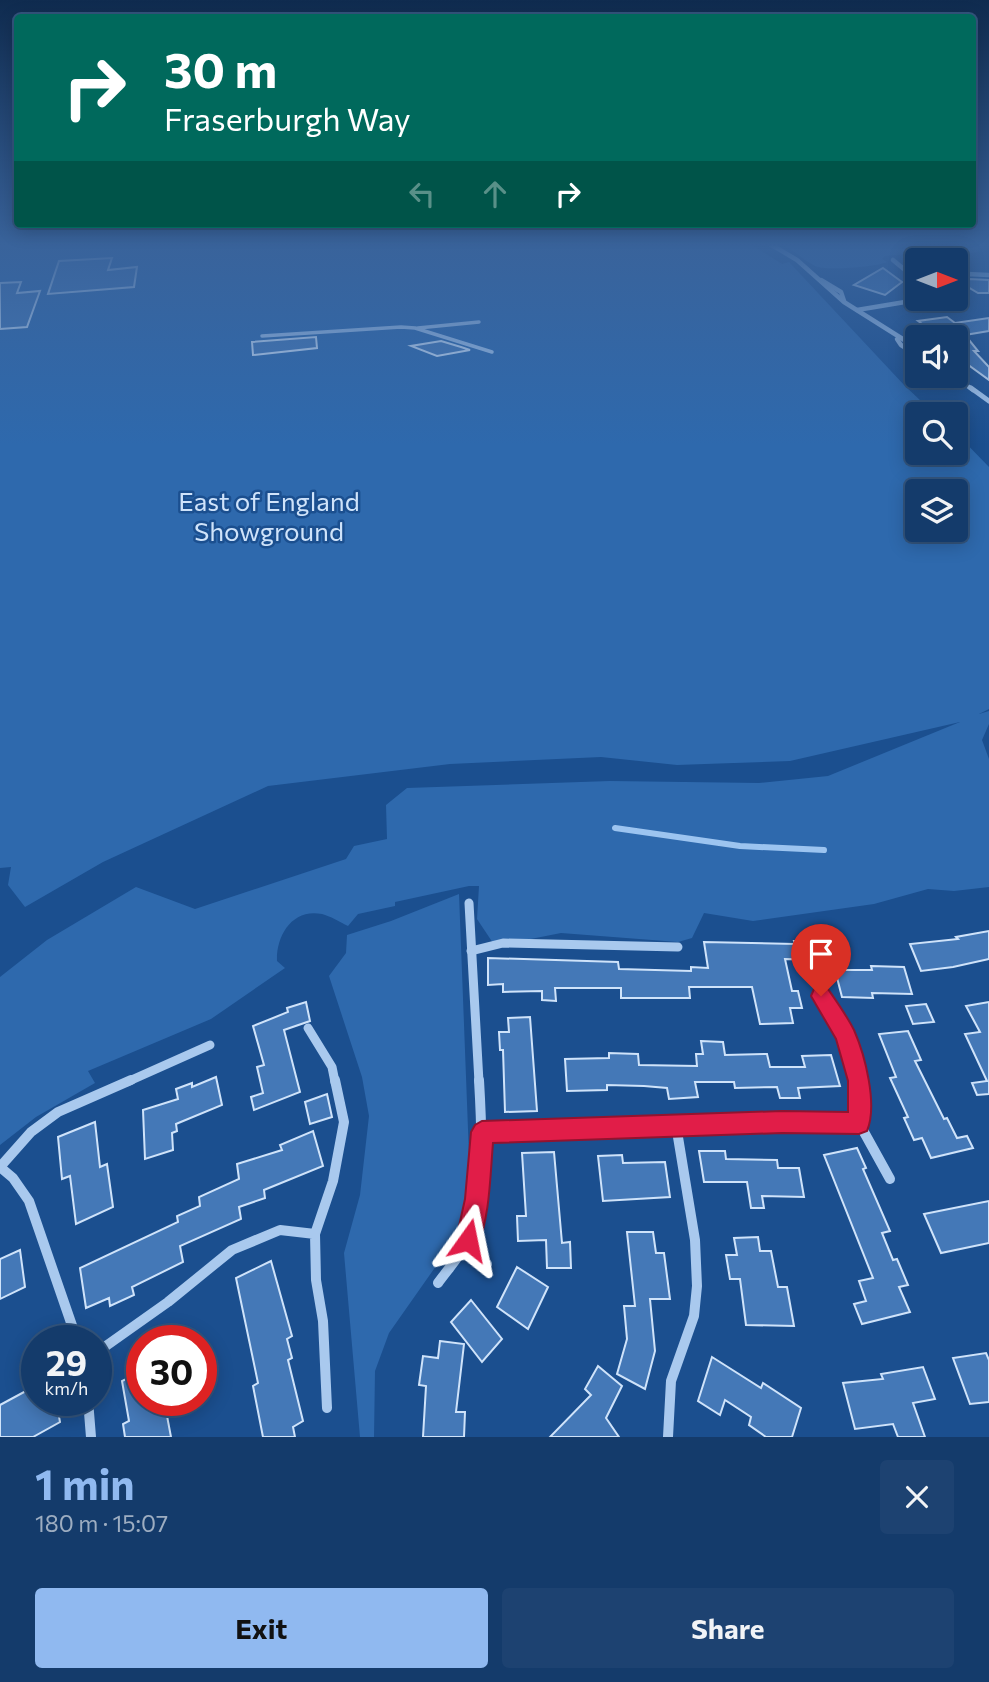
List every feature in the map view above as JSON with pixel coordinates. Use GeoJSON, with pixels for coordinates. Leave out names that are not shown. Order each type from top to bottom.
{"type":"FeatureCollection","features":[{"type":"Feature","properties":{"kind":"street"},"geometry":{"type":"LineString","coordinates":[[858,311],[905,342]]}},
{"type":"Feature","properties":{"kind":"street"},"geometry":{"type":"LineString","coordinates":[[262,336],[479,322]]}},
{"type":"Feature","properties":{"kind":"street"},"geometry":{"type":"LineString","coordinates":[[415,328],[492,352]]}},
{"type":"Feature","properties":{"kind":"street"},"geometry":{"type":"LineString","coordinates":[[896,338],[905,348]]}},
{"type":"Feature","properties":{"kind":"street"},"geometry":{"type":"LineString","coordinates":[[968,386],[989,401]]}},
{"type":"Feature","properties":{"kind":"street"},"geometry":{"type":"LineString","coordinates":[[981,395],[989,392]]}},
{"type":"Feature","properties":{"kind":"street"},"geometry":{"type":"LineString","coordinates":[[438,1283],[468,1240],[477,1199],[482,1132],[469,903]]}},
{"type":"Feature","properties":{"kind":"street"},"geometry":{"type":"LineString","coordinates":[[471,951],[503,943],[678,947]]}},
{"type":"Feature","properties":{"kind":"street"},"geometry":{"type":"LineString","coordinates":[[821,996],[845,1035],[859,1081],[859,1123],[890,1179]]}},
{"type":"Feature","properties":{"kind":"street"},"geometry":{"type":"LineString","coordinates":[[308,1028],[332,1067],[344,1122],[333,1181],[315,1234],[316,1280],[323,1321],[327,1408]]}},
{"type":"Feature","properties":{"kind":"street"},"geometry":{"type":"LineString","coordinates":[[72,1325],[29,1201],[13,1178],[0,1167],[31,1132],[58,1112],[210,1045]]}},
{"type":"Feature","properties":{"kind":"street"},"geometry":{"type":"LineString","coordinates":[[482,1132],[782,1122],[859,1123]]}},
{"type":"Feature","properties":{"kind":"street"},"geometry":{"type":"LineString","coordinates":[[668,1437],[666,1416],[673,1373],[685,1345],[695,1307],[696,1258],[676,1125]]}},
{"type":"Feature","properties":{"kind":"street"},"geometry":{"type":"LineString","coordinates":[[112,1342],[168,1302],[232,1250],[280,1230],[315,1234]]}},
{"type":"Feature","properties":{"kind":"street"},"geometry":{"type":"LineString","coordinates":[[461,1253],[487,1264]]}},
{"type":"Feature","properties":{"kind":"street"},"geometry":{"type":"LineString","coordinates":[[89,1416],[91,1437]]}},
{"type":"Feature","properties":{"kind":"green space","name":"East of England Showground"},"geometry":{"type":"Polygon","coordinates":[[[0,311],[835,311],[905,388],[922,402],[905,402],[905,465],[968,465],[968,445],[989,467],[989,709],[979,714],[989,711],[989,724],[982,740],[989,759],[989,887],[954,891],[928,889],[874,904],[753,921],[704,913],[692,938],[678,942],[561,933],[495,946],[477,919],[479,886],[395,902],[395,906],[358,914],[348,926],[322,914],[302,915],[288,926],[279,942],[277,961],[285,968],[211,1019],[88,1071],[95,1083],[36,1117],[0,1145],[0,977],[47,940],[136,887],[195,909],[346,859],[354,846],[387,839],[386,805],[407,788],[610,781],[759,783],[828,776],[960,722],[790,761],[677,765],[601,757],[450,764],[268,786],[103,862],[25,907],[8,885],[11,867],[0,868],[0,311]]]}},
{"type":"Feature","properties":{"kind":"green space"},"geometry":{"type":"Polygon","coordinates":[[[459,894],[470,1181],[462,1229],[389,1333],[375,1371],[374,1437],[360,1437],[344,1253],[360,1195],[369,1116],[362,1077],[329,976],[346,953],[347,935],[459,894]]]}},
{"type":"Feature","properties":{"kind":"building"},"geometry":{"type":"Polygon","coordinates":[[[0,311],[33,311],[27,327],[0,329],[0,311]]]}},
{"type":"Feature","properties":{"kind":"building"},"geometry":{"type":"Polygon","coordinates":[[[947,317],[955,323],[989,318],[989,331],[968,334],[968,325],[924,325],[918,321],[947,317]]]}},
{"type":"Feature","properties":{"kind":"building"},"geometry":{"type":"Polygon","coordinates":[[[316,337],[317,348],[253,355],[252,342],[316,337]]]}},
{"type":"Feature","properties":{"kind":"building"},"geometry":{"type":"Polygon","coordinates":[[[968,339],[978,351],[974,351],[989,367],[989,380],[968,365],[968,339]]]}},
{"type":"Feature","properties":{"kind":"building"},"geometry":{"type":"Polygon","coordinates":[[[441,341],[470,350],[437,356],[411,346],[441,341]]]}},
{"type":"Feature","properties":{"kind":"building"},"geometry":{"type":"Polygon","coordinates":[[[989,931],[989,959],[953,967],[921,971],[910,944],[958,939],[956,937],[989,931]]]}},
{"type":"Feature","properties":{"kind":"building"},"geometry":{"type":"Polygon","coordinates":[[[794,941],[825,941],[829,960],[785,959],[792,991],[798,991],[802,1008],[790,1008],[793,1023],[760,1024],[752,987],[689,987],[690,998],[621,998],[621,988],[555,988],[556,1001],[542,1000],[542,991],[503,992],[503,984],[488,985],[488,958],[618,962],[619,969],[691,971],[691,967],[708,968],[704,942],[795,944],[794,941]]]}},
{"type":"Feature","properties":{"kind":"building"},"geometry":{"type":"Polygon","coordinates":[[[871,966],[904,967],[912,994],[872,993],[873,998],[842,997],[835,970],[872,970],[871,966]]]}},
{"type":"Feature","properties":{"kind":"building"},"geometry":{"type":"Polygon","coordinates":[[[306,1002],[310,1021],[284,1030],[300,1092],[254,1110],[251,1097],[263,1093],[257,1067],[264,1065],[253,1026],[288,1012],[287,1008],[306,1002]]]}},
{"type":"Feature","properties":{"kind":"building"},"geometry":{"type":"Polygon","coordinates":[[[989,1002],[989,1094],[977,1095],[972,1083],[987,1081],[965,1034],[980,1032],[966,1006],[989,1002]]]}},
{"type":"Feature","properties":{"kind":"building"},"geometry":{"type":"Polygon","coordinates":[[[926,1004],[934,1022],[913,1024],[906,1006],[926,1004]]]}},
{"type":"Feature","properties":{"kind":"building"},"geometry":{"type":"Polygon","coordinates":[[[530,1017],[537,1111],[505,1112],[503,1050],[500,1050],[499,1032],[509,1032],[508,1018],[530,1017]]]}},
{"type":"Feature","properties":{"kind":"building"},"geometry":{"type":"Polygon","coordinates":[[[908,1031],[921,1060],[915,1061],[944,1119],[947,1118],[957,1138],[967,1136],[973,1148],[931,1158],[922,1138],[914,1140],[904,1118],[908,1117],[890,1078],[896,1077],[879,1034],[908,1031]]]}},
{"type":"Feature","properties":{"kind":"building"},"geometry":{"type":"Polygon","coordinates":[[[701,1041],[723,1042],[725,1055],[767,1054],[770,1067],[805,1067],[802,1056],[831,1055],[840,1086],[798,1088],[800,1098],[780,1098],[777,1087],[735,1088],[734,1082],[695,1082],[698,1097],[669,1099],[667,1088],[644,1086],[607,1085],[607,1090],[567,1091],[565,1059],[609,1058],[609,1053],[638,1054],[639,1065],[697,1066],[696,1054],[703,1054],[701,1041]]]}},
{"type":"Feature","properties":{"kind":"building"},"geometry":{"type":"Polygon","coordinates":[[[216,1077],[222,1105],[176,1124],[177,1131],[172,1133],[173,1150],[145,1159],[143,1110],[178,1099],[176,1089],[192,1083],[192,1087],[216,1077]]]}},
{"type":"Feature","properties":{"kind":"building"},"geometry":{"type":"Polygon","coordinates":[[[327,1094],[332,1117],[310,1124],[305,1102],[327,1094]]]}},
{"type":"Feature","properties":{"kind":"building"},"geometry":{"type":"Polygon","coordinates":[[[95,1122],[100,1167],[107,1164],[113,1207],[76,1224],[70,1176],[62,1179],[58,1137],[95,1122]]]}},
{"type":"Feature","properties":{"kind":"building"},"geometry":{"type":"Polygon","coordinates":[[[313,1131],[323,1166],[264,1190],[265,1198],[239,1207],[241,1219],[180,1246],[183,1262],[132,1287],[134,1295],[110,1306],[109,1298],[86,1308],[80,1268],[178,1222],[177,1216],[200,1206],[199,1197],[239,1179],[237,1164],[282,1150],[280,1145],[313,1131]]]}},
{"type":"Feature","properties":{"kind":"building"},"geometry":{"type":"Polygon","coordinates":[[[857,1148],[866,1168],[863,1169],[890,1231],[882,1233],[893,1260],[897,1259],[908,1285],[899,1287],[910,1312],[862,1324],[854,1304],[866,1301],[859,1281],[873,1278],[824,1155],[857,1148]]]}},
{"type":"Feature","properties":{"kind":"building"},"geometry":{"type":"Polygon","coordinates":[[[699,1151],[725,1151],[726,1159],[777,1160],[778,1168],[799,1168],[804,1197],[762,1196],[764,1208],[751,1208],[747,1182],[704,1182],[699,1151]]]}},
{"type":"Feature","properties":{"kind":"building"},"geometry":{"type":"Polygon","coordinates":[[[554,1152],[562,1243],[570,1242],[571,1268],[547,1268],[546,1240],[518,1241],[517,1216],[526,1216],[522,1153],[554,1152]]]}},
{"type":"Feature","properties":{"kind":"building"},"geometry":{"type":"Polygon","coordinates":[[[622,1155],[623,1163],[665,1162],[670,1197],[603,1201],[598,1156],[622,1155]]]}},
{"type":"Feature","properties":{"kind":"building"},"geometry":{"type":"Polygon","coordinates":[[[989,1201],[989,1243],[941,1253],[924,1214],[989,1201]]]}},
{"type":"Feature","properties":{"kind":"building"},"geometry":{"type":"Polygon","coordinates":[[[627,1232],[653,1232],[656,1253],[664,1253],[670,1299],[650,1299],[655,1351],[645,1389],[617,1374],[627,1339],[624,1306],[635,1306],[627,1232]]]}},
{"type":"Feature","properties":{"kind":"building"},"geometry":{"type":"Polygon","coordinates":[[[758,1237],[760,1251],[771,1251],[778,1287],[787,1287],[794,1326],[746,1325],[740,1279],[730,1279],[726,1255],[737,1255],[734,1238],[758,1237]]]}},
{"type":"Feature","properties":{"kind":"building"},"geometry":{"type":"Polygon","coordinates":[[[20,1250],[25,1287],[0,1299],[0,1259],[20,1250]]]}},
{"type":"Feature","properties":{"kind":"building"},"geometry":{"type":"Polygon","coordinates":[[[271,1261],[292,1336],[287,1339],[292,1358],[288,1360],[303,1421],[293,1427],[295,1437],[263,1437],[253,1386],[258,1383],[236,1278],[271,1261]]]}},
{"type":"Feature","properties":{"kind":"building"},"geometry":{"type":"Polygon","coordinates":[[[517,1267],[548,1287],[528,1329],[497,1307],[517,1267]]]}},
{"type":"Feature","properties":{"kind":"building"},"geometry":{"type":"Polygon","coordinates":[[[471,1300],[502,1339],[482,1362],[451,1322],[471,1300]]]}},
{"type":"Feature","properties":{"kind":"building"},"geometry":{"type":"Polygon","coordinates":[[[440,1341],[464,1344],[456,1412],[465,1412],[464,1437],[423,1437],[426,1386],[419,1385],[423,1356],[438,1358],[440,1341]]]}},
{"type":"Feature","properties":{"kind":"building"},"geometry":{"type":"Polygon","coordinates":[[[986,1353],[989,1360],[989,1402],[970,1404],[953,1358],[986,1353]]]}},
{"type":"Feature","properties":{"kind":"building"},"geometry":{"type":"Polygon","coordinates":[[[712,1357],[761,1388],[763,1383],[801,1408],[792,1437],[766,1437],[749,1425],[751,1417],[725,1400],[720,1415],[698,1401],[712,1357]]]}},
{"type":"Feature","properties":{"kind":"building"},"geometry":{"type":"Polygon","coordinates":[[[598,1366],[622,1386],[606,1418],[619,1437],[550,1437],[591,1395],[585,1389],[598,1366]]]}},
{"type":"Feature","properties":{"kind":"building"},"geometry":{"type":"Polygon","coordinates":[[[923,1367],[935,1399],[913,1403],[925,1437],[898,1437],[893,1424],[855,1429],[843,1383],[883,1379],[881,1374],[923,1367]]]}},
{"type":"Feature","properties":{"kind":"building"},"geometry":{"type":"Polygon","coordinates":[[[126,1379],[126,1404],[122,1381],[126,1379]]]}},
{"type":"Feature","properties":{"kind":"building"},"geometry":{"type":"Polygon","coordinates":[[[21,1394],[21,1416],[59,1416],[60,1422],[33,1437],[0,1437],[0,1405],[21,1394]]]}},
{"type":"Feature","properties":{"kind":"building"},"geometry":{"type":"Polygon","coordinates":[[[128,1416],[167,1416],[171,1437],[125,1437],[123,1424],[129,1421],[128,1416]]]}},
{"type":"Feature","properties":{"kind":"waterway"},"geometry":{"type":"LineString","coordinates":[[615,828],[740,846],[824,850]]}},
{"type":"Feature","properties":{"kind":"route"},"geometry":{"type":"LineString","coordinates":[[468,1240],[477,1199],[482,1132],[782,1122],[859,1123],[859,1081],[845,1035],[821,996]]}}]}
